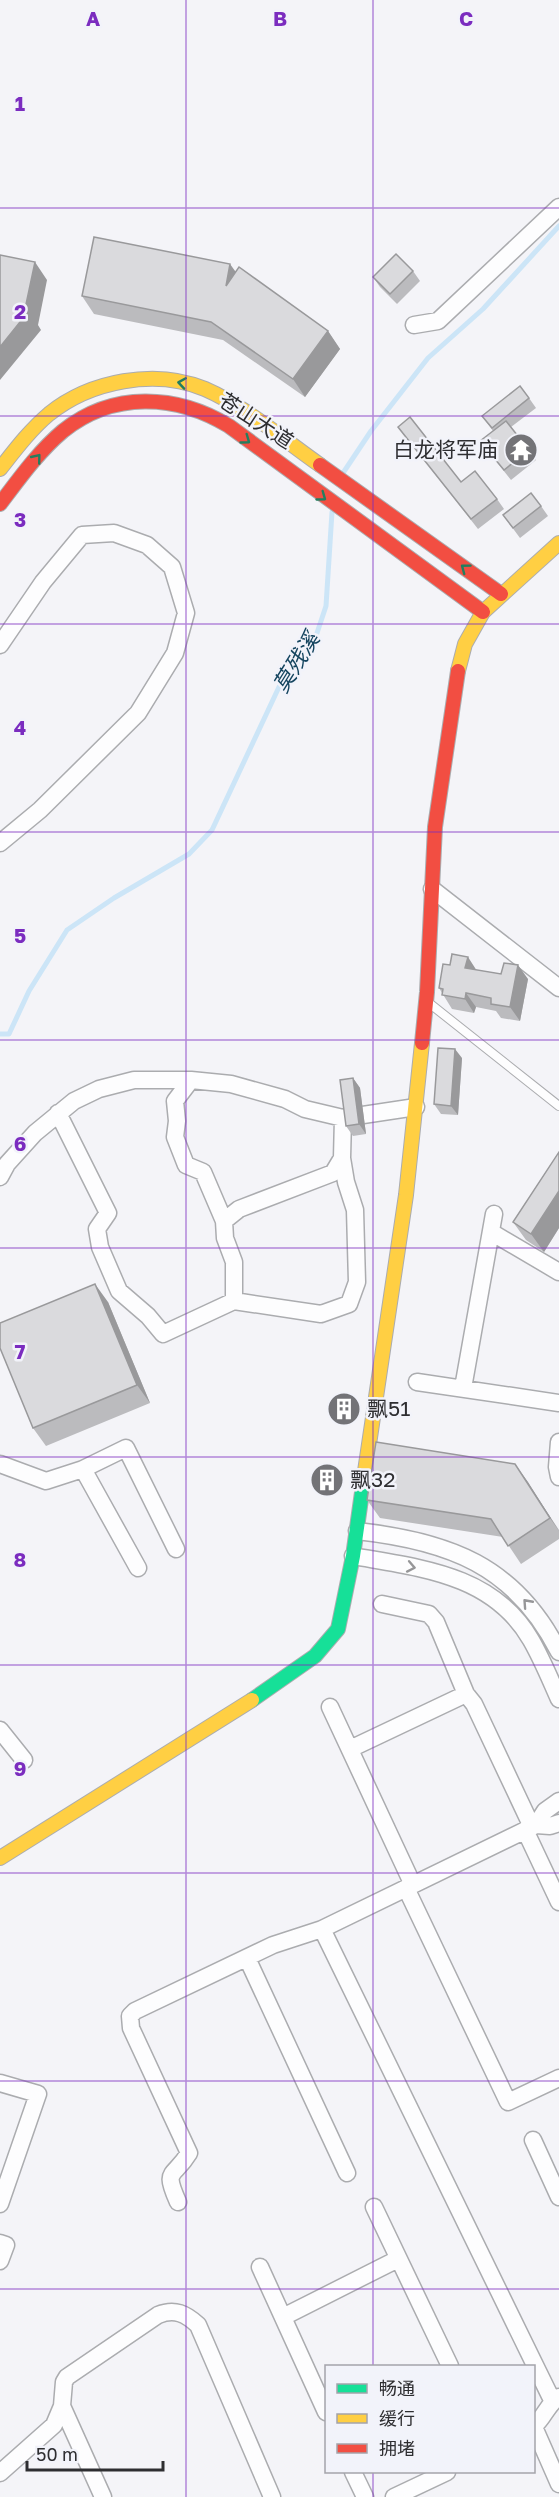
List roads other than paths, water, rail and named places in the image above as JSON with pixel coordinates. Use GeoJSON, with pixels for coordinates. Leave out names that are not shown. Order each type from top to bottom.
{"type":"FeatureCollection","features":[{"type":"Feature","properties":{"kind":"street"},"geometry":{"type":"LineString","coordinates":[[414,325],[438,321],[559,207]]}},
{"type":"Feature","properties":{"kind":"street","name":"苍山大道"},"geometry":{"type":"LineString","coordinates":[[0,468],[35,427],[68,401],[101,387],[131,380],[167,381],[197,386],[227,401],[288,441],[501,594]]}},
{"type":"Feature","properties":{"kind":"street","name":"苍山大道"},"geometry":{"type":"LineString","coordinates":[[0,504],[45,448],[64,430],[91,414],[134,402],[181,405],[202,412],[245,438],[483,612]]}},
{"type":"Feature","properties":{"kind":"street"},"geometry":{"type":"LineString","coordinates":[[0,645],[43,582],[82,535],[114,533],[147,544],[172,567],[186,613],[175,653],[138,713],[40,810],[0,843]]}},
{"type":"Feature","properties":{"kind":"street"},"geometry":{"type":"LineString","coordinates":[[0,1858],[261,1695],[315,1656],[338,1629],[357,1531],[406,1195],[426,1001],[435,827],[455,682],[465,644],[483,612],[559,543]]}},
{"type":"Feature","properties":{"kind":"street"},"geometry":{"type":"LineString","coordinates":[[432,889],[559,988]]}},
{"type":"Feature","properties":{"kind":"street"},"geometry":{"type":"LineString","coordinates":[[2,1163],[74,1101],[99,1089],[134,1080],[191,1080],[231,1084],[285,1099],[305,1109],[343,1118],[416,1107]]}},
{"type":"Feature","properties":{"kind":"street"},"geometry":{"type":"LineString","coordinates":[[191,1080],[175,1101],[177,1121],[175,1137],[186,1166],[203,1172],[224,1221],[225,1238],[234,1262],[234,1301]]}},
{"type":"Feature","properties":{"kind":"street"},"geometry":{"type":"LineString","coordinates":[[58,1113],[108,1213],[97,1228],[100,1247],[119,1291],[148,1316],[163,1334],[234,1301],[321,1314],[349,1304],[357,1282],[355,1210],[346,1182],[342,1158],[343,1118]]}},
{"type":"Feature","properties":{"kind":"street"},"geometry":{"type":"LineString","coordinates":[[224,1221],[239,1209],[333,1173],[342,1158]]}},
{"type":"Feature","properties":{"kind":"street"},"geometry":{"type":"LineString","coordinates":[[463,1388],[494,1214]]}},
{"type":"Feature","properties":{"kind":"street"},"geometry":{"type":"LineString","coordinates":[[491,1232],[559,1272]]}},
{"type":"Feature","properties":{"kind":"street"},"geometry":{"type":"LineString","coordinates":[[417,1382],[559,1403]]}},
{"type":"Feature","properties":{"kind":"street"},"geometry":{"type":"LineString","coordinates":[[559,1442],[557,1467],[559,1477]]}},
{"type":"Feature","properties":{"kind":"street"},"geometry":{"type":"LineString","coordinates":[[0,1464],[45,1481],[83,1469],[126,1448],[176,1549]]}},
{"type":"Feature","properties":{"kind":"street"},"geometry":{"type":"LineString","coordinates":[[83,1469],[138,1568]]}},
{"type":"Feature","properties":{"kind":"street"},"geometry":{"type":"LineString","coordinates":[[357,1531],[423,1540],[453,1551],[503,1581],[519,1595],[534,1611],[559,1652]]}},
{"type":"Feature","properties":{"kind":"street"},"geometry":{"type":"LineString","coordinates":[[445,1574],[453,1551]]}},
{"type":"Feature","properties":{"kind":"street"},"geometry":{"type":"LineString","coordinates":[[353,1556],[445,1574],[480,1589],[509,1612],[531,1640],[559,1699]]}},
{"type":"Feature","properties":{"kind":"street"},"geometry":{"type":"LineString","coordinates":[[382,1604],[429,1614],[436,1622],[466,1694],[474,1704],[531,1827],[559,1902]]}},
{"type":"Feature","properties":{"kind":"street"},"geometry":{"type":"LineString","coordinates":[[350,1749],[466,1694]]}},
{"type":"Feature","properties":{"kind":"street"},"geometry":{"type":"LineString","coordinates":[[330,1707],[508,2102],[559,2078]]}},
{"type":"Feature","properties":{"kind":"street"},"geometry":{"type":"LineString","coordinates":[[0,1730],[24,1760]]}},
{"type":"Feature","properties":{"kind":"street"},"geometry":{"type":"LineString","coordinates":[[531,1827],[545,1811],[559,1801]]}},
{"type":"Feature","properties":{"kind":"street"},"geometry":{"type":"LineString","coordinates":[[178,2202],[169,2180],[170,2175],[189,2153],[131,2028],[130,2016],[135,2011],[288,1939],[322,1929],[531,1827],[559,1823]]}},
{"type":"Feature","properties":{"kind":"street"},"geometry":{"type":"LineString","coordinates":[[322,1929],[556,2398],[535,2426]]}},
{"type":"Feature","properties":{"kind":"street"},"geometry":{"type":"LineString","coordinates":[[247,1958],[347,2173]]}},
{"type":"Feature","properties":{"kind":"street"},"geometry":{"type":"LineString","coordinates":[[0,2083],[38,2094],[0,2204]]}},
{"type":"Feature","properties":{"kind":"street"},"geometry":{"type":"LineString","coordinates":[[533,2140],[558,2190]]}},
{"type":"Feature","properties":{"kind":"street"},"geometry":{"type":"LineString","coordinates":[[374,2207],[449,2365]]}},
{"type":"Feature","properties":{"kind":"street"},"geometry":{"type":"LineString","coordinates":[[0,2243],[6,2245],[0,2261]]}},
{"type":"Feature","properties":{"kind":"street"},"geometry":{"type":"LineString","coordinates":[[283,2317],[398,2259]]}},
{"type":"Feature","properties":{"kind":"street"},"geometry":{"type":"LineString","coordinates":[[260,2267],[325,2408]]}},
{"type":"Feature","properties":{"kind":"street"},"geometry":{"type":"LineString","coordinates":[[0,2473],[54,2425],[62,2406],[64,2382],[67,2377],[158,2315],[170,2311],[186,2315],[198,2325],[203,2334],[272,2497]]}},
{"type":"Feature","properties":{"kind":"street"},"geometry":{"type":"LineString","coordinates":[[62,2406],[102,2497]]}},
{"type":"Feature","properties":{"kind":"street"},"geometry":{"type":"LineString","coordinates":[[535,2429],[559,2484]]}},
{"type":"Feature","properties":{"kind":"street"},"geometry":{"type":"LineString","coordinates":[[353,2473],[365,2497]]}},
{"type":"Feature","properties":{"kind":"street"},"geometry":{"type":"LineString","coordinates":[[394,2497],[445,2473]]}},
{"type":"Feature","properties":{"kind":"lane"},"geometry":{"type":"LineString","coordinates":[[426,1001],[559,1106]]}},
{"type":"Feature","properties":{"kind":"waterway","name":"莫残溪"},"geometry":{"type":"LineString","coordinates":[[343,473],[371,431],[428,358],[483,309],[559,226]]}},
{"type":"Feature","properties":{"kind":"waterway","name":"莫残溪"},"geometry":{"type":"LineString","coordinates":[[0,1034],[9,1034],[29,991],[67,930],[114,898],[189,854],[212,830],[279,687],[315,639],[326,606],[332,512]]}},
{"type":"Feature","properties":{"kind":"place","name":"白龙将军庙"},"geometry":{"type":"Point","coordinates":[521,450]}},
{"type":"Feature","properties":{"kind":"place","name":"飘51"},"geometry":{"type":"Point","coordinates":[344,1409]}},
{"type":"Feature","properties":{"kind":"place","name":"飘32"},"geometry":{"type":"Point","coordinates":[327,1480]}}]}
